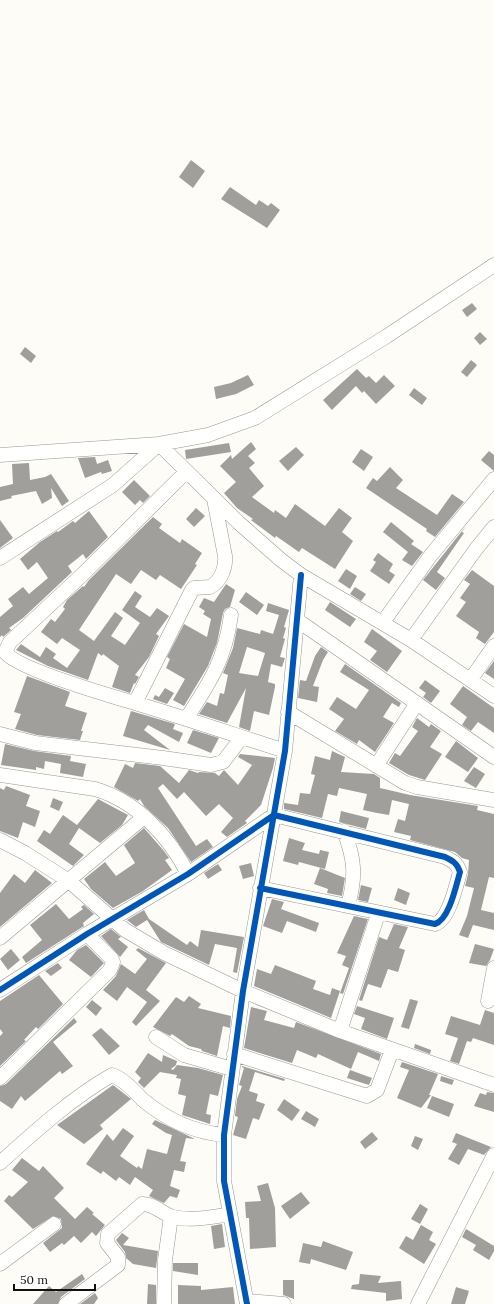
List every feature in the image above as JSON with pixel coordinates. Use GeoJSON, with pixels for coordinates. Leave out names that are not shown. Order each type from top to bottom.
{"type":"FeatureCollection","features":[{"type":"Feature","properties":{"kind":"street"},"geometry":{"type":"LineString","coordinates":[[0,456],[159,444],[208,434],[255,418],[387,336],[494,265]]}},
{"type":"Feature","properties":{"kind":"street"},"geometry":{"type":"LineString","coordinates":[[159,444],[264,548],[301,575],[383,622],[471,679],[494,696]]}},
{"type":"Feature","properties":{"kind":"street"},"geometry":{"type":"LineString","coordinates":[[0,558],[113,485],[159,444]]}},
{"type":"Feature","properties":{"kind":"street"},"geometry":{"type":"LineString","coordinates":[[186,472],[86,571],[10,642],[6,648],[6,652],[8,656],[27,666],[81,687],[285,751]]}},
{"type":"Feature","properties":{"kind":"street"},"geometry":{"type":"LineString","coordinates":[[383,622],[431,555],[494,479]]}},
{"type":"Feature","properties":{"kind":"street"},"geometry":{"type":"LineString","coordinates":[[135,703],[192,590],[194,588],[210,587],[222,575],[226,556],[214,498]]}},
{"type":"Feature","properties":{"kind":"street"},"geometry":{"type":"LineString","coordinates":[[411,640],[476,549],[494,527]]}},
{"type":"Feature","properties":{"kind":"street"},"geometry":{"type":"LineString","coordinates":[[284,1304],[247,1303],[224,1180],[224,1135],[243,991],[285,751],[301,575]]}},
{"type":"Feature","properties":{"kind":"street"},"geometry":{"type":"LineString","coordinates":[[186,719],[217,669],[228,633],[231,616]]}},
{"type":"Feature","properties":{"kind":"street"},"geometry":{"type":"LineString","coordinates":[[297,620],[494,757]]}},
{"type":"Feature","properties":{"kind":"street"},"geometry":{"type":"LineString","coordinates":[[471,679],[494,646]]}},
{"type":"Feature","properties":{"kind":"street"},"geometry":{"type":"LineString","coordinates":[[376,766],[416,702]]}},
{"type":"Feature","properties":{"kind":"street"},"geometry":{"type":"LineString","coordinates":[[288,712],[405,783],[417,787],[494,800]]}},
{"type":"Feature","properties":{"kind":"street"},"geometry":{"type":"LineString","coordinates":[[0,734],[35,744],[163,758],[211,765],[222,762],[242,737]]}},
{"type":"Feature","properties":{"kind":"street"},"geometry":{"type":"LineString","coordinates":[[0,775],[95,789],[127,802],[144,817],[168,843],[188,874]]}},
{"type":"Feature","properties":{"kind":"street"},"geometry":{"type":"LineString","coordinates":[[0,990],[87,934],[188,874],[274,815],[445,857],[458,866],[460,872],[447,913],[440,922],[428,923],[378,914],[348,906],[260,888]]}},
{"type":"Feature","properties":{"kind":"street"},"geometry":{"type":"LineString","coordinates":[[0,938],[144,817]]}},
{"type":"Feature","properties":{"kind":"street"},"geometry":{"type":"LineString","coordinates":[[344,831],[351,850],[355,876],[348,906]]}},
{"type":"Feature","properties":{"kind":"street"},"geometry":{"type":"LineString","coordinates":[[0,840],[25,853],[69,881],[131,935],[158,950],[243,991],[340,1030],[392,1050],[494,1085]]}},
{"type":"Feature","properties":{"kind":"street"},"geometry":{"type":"LineString","coordinates":[[340,1030],[378,914]]}},
{"type":"Feature","properties":{"kind":"street"},"geometry":{"type":"LineString","coordinates":[[0,1078],[110,970],[113,962],[111,958],[87,934]]}},
{"type":"Feature","properties":{"kind":"street"},"geometry":{"type":"LineString","coordinates":[[488,1001],[494,968]]}},
{"type":"Feature","properties":{"kind":"street"},"geometry":{"type":"LineString","coordinates":[[156,1037],[184,1055],[232,1069]]}},
{"type":"Feature","properties":{"kind":"street"},"geometry":{"type":"LineString","coordinates":[[234,1054],[367,1096],[377,1090],[392,1050]]}},
{"type":"Feature","properties":{"kind":"street"},"geometry":{"type":"LineString","coordinates":[[0,1163],[27,1138],[94,1086],[112,1075],[123,1081],[153,1108],[179,1124],[206,1133],[224,1135]]}},
{"type":"Feature","properties":{"kind":"street"},"geometry":{"type":"LineString","coordinates":[[418,1304],[494,1155]]}},
{"type":"Feature","properties":{"kind":"street"},"geometry":{"type":"LineString","coordinates":[[66,1304],[118,1265],[118,1257],[107,1243],[107,1237],[110,1231],[142,1204],[147,1204],[171,1216],[195,1218],[230,1214]]}},
{"type":"Feature","properties":{"kind":"street"},"geometry":{"type":"LineString","coordinates":[[164,1304],[165,1260],[171,1216]]}},
{"type":"Feature","properties":{"kind":"street"},"geometry":{"type":"LineString","coordinates":[[0,1264],[54,1224]]}},
{"type":"Feature","properties":{"kind":"building"},"geometry":{"type":"Polygon","coordinates":[[[191,160],[205,171],[193,188],[179,177],[191,160]]]}},
{"type":"Feature","properties":{"kind":"building"},"geometry":{"type":"Polygon","coordinates":[[[230,187],[256,205],[259,200],[268,206],[271,203],[280,210],[267,228],[221,199],[230,187]]]}},
{"type":"Feature","properties":{"kind":"building"},"geometry":{"type":"Polygon","coordinates":[[[472,303],[477,309],[467,317],[462,310],[472,303]]]}},
{"type":"Feature","properties":{"kind":"building"},"geometry":{"type":"Polygon","coordinates":[[[480,332],[487,339],[480,345],[474,338],[480,332]]]}},
{"type":"Feature","properties":{"kind":"building"},"geometry":{"type":"Polygon","coordinates":[[[25,347],[36,356],[31,363],[20,354],[25,347]]]}},
{"type":"Feature","properties":{"kind":"building"},"geometry":{"type":"Polygon","coordinates":[[[471,360],[477,365],[467,377],[461,372],[471,360]]]}},
{"type":"Feature","properties":{"kind":"building"},"geometry":{"type":"Polygon","coordinates":[[[357,369],[366,378],[369,376],[376,383],[384,375],[395,386],[376,404],[364,391],[362,393],[356,386],[332,410],[323,400],[357,369]]]}},
{"type":"Feature","properties":{"kind":"building"},"geometry":{"type":"Polygon","coordinates":[[[248,375],[254,385],[236,394],[216,399],[214,387],[231,383],[248,375]]]}},
{"type":"Feature","properties":{"kind":"building"},"geometry":{"type":"Polygon","coordinates":[[[414,388],[427,398],[422,405],[409,395],[414,388]]]}},
{"type":"Feature","properties":{"kind":"building"},"geometry":{"type":"Polygon","coordinates":[[[251,442],[256,449],[248,456],[255,463],[249,468],[264,486],[252,497],[274,513],[275,510],[286,518],[295,504],[325,526],[339,508],[352,518],[342,532],[353,541],[335,569],[302,548],[299,552],[276,536],[275,538],[251,520],[253,519],[237,508],[224,493],[236,482],[220,466],[231,455],[232,459],[251,442]]]}},
{"type":"Feature","properties":{"kind":"building"},"geometry":{"type":"Polygon","coordinates":[[[229,443],[231,452],[186,459],[185,450],[229,443]]]}},
{"type":"Feature","properties":{"kind":"building"},"geometry":{"type":"Polygon","coordinates":[[[296,447],[304,455],[288,471],[279,461],[296,447]]]}},
{"type":"Feature","properties":{"kind":"building"},"geometry":{"type":"Polygon","coordinates":[[[361,449],[373,457],[364,471],[352,462],[361,449]]]}},
{"type":"Feature","properties":{"kind":"building"},"geometry":{"type":"Polygon","coordinates":[[[489,451],[494,455],[494,471],[481,460],[489,451]]]}},
{"type":"Feature","properties":{"kind":"building"},"geometry":{"type":"Polygon","coordinates":[[[95,457],[97,464],[108,460],[112,471],[102,474],[101,472],[85,478],[78,458],[95,457]]]}},
{"type":"Feature","properties":{"kind":"building"},"geometry":{"type":"Polygon","coordinates":[[[29,463],[30,480],[45,477],[51,474],[69,501],[62,506],[51,488],[52,498],[42,504],[36,491],[11,496],[12,498],[0,501],[0,487],[13,484],[12,464],[29,463]]]}},
{"type":"Feature","properties":{"kind":"building"},"geometry":{"type":"Polygon","coordinates":[[[390,467],[403,480],[396,488],[437,515],[452,494],[464,502],[435,537],[426,531],[427,529],[366,488],[373,478],[377,481],[390,467]]]}},
{"type":"Feature","properties":{"kind":"building"},"geometry":{"type":"Polygon","coordinates":[[[134,480],[150,496],[143,503],[140,500],[135,505],[122,492],[134,480]]]}},
{"type":"Feature","properties":{"kind":"building"},"geometry":{"type":"Polygon","coordinates":[[[196,508],[205,516],[194,527],[186,519],[196,508]]]}},
{"type":"Feature","properties":{"kind":"building"},"geometry":{"type":"Polygon","coordinates":[[[89,511],[108,537],[86,559],[83,554],[68,566],[72,572],[23,618],[9,628],[11,630],[3,637],[2,635],[0,637],[0,617],[13,606],[8,599],[23,587],[29,594],[48,578],[37,562],[28,570],[20,559],[40,542],[57,531],[58,532],[73,521],[75,523],[89,511]]]}},
{"type":"Feature","properties":{"kind":"building"},"geometry":{"type":"Polygon","coordinates":[[[153,517],[162,524],[159,528],[180,543],[182,539],[202,553],[195,564],[197,565],[181,589],[160,575],[156,580],[141,570],[131,584],[116,574],[79,630],[94,641],[115,612],[123,618],[111,636],[125,645],[140,623],[122,610],[135,591],[142,596],[135,607],[150,617],[157,608],[169,616],[156,634],[159,636],[149,657],[135,675],[139,677],[135,684],[134,683],[130,693],[112,687],[119,666],[103,654],[102,656],[98,653],[88,680],[48,666],[16,650],[21,644],[40,657],[46,647],[56,654],[53,658],[67,668],[80,650],[62,638],[57,644],[41,632],[51,619],[55,622],[65,609],[63,607],[67,600],[83,586],[84,587],[89,580],[153,517]]]}},
{"type":"Feature","properties":{"kind":"building"},"geometry":{"type":"Polygon","coordinates":[[[0,520],[13,538],[0,548],[0,520]]]}},
{"type":"Feature","properties":{"kind":"building"},"geometry":{"type":"Polygon","coordinates":[[[391,522],[414,541],[411,544],[423,552],[412,566],[402,560],[408,552],[383,532],[391,522]]]}},
{"type":"Feature","properties":{"kind":"building"},"geometry":{"type":"Polygon","coordinates":[[[466,526],[462,532],[464,533],[437,572],[445,578],[436,590],[423,580],[466,526]]]}},
{"type":"Feature","properties":{"kind":"building"},"geometry":{"type":"Polygon","coordinates":[[[378,553],[393,564],[389,571],[395,575],[389,584],[370,571],[376,562],[373,560],[378,553]]]}},
{"type":"Feature","properties":{"kind":"building"},"geometry":{"type":"Polygon","coordinates":[[[346,569],[357,576],[350,589],[338,581],[346,569]]]}},
{"type":"Feature","properties":{"kind":"building"},"geometry":{"type":"Polygon","coordinates":[[[472,570],[494,586],[494,632],[485,644],[476,638],[479,632],[456,616],[466,602],[460,598],[470,584],[464,580],[472,570]]]}},
{"type":"Feature","properties":{"kind":"building"},"geometry":{"type":"Polygon","coordinates":[[[226,584],[235,590],[230,607],[225,609],[223,613],[217,643],[208,666],[184,706],[173,700],[185,679],[166,668],[170,659],[167,657],[184,624],[207,637],[211,619],[203,614],[205,611],[199,607],[204,598],[214,602],[226,584]]]}},
{"type":"Feature","properties":{"kind":"building"},"geometry":{"type":"Polygon","coordinates":[[[355,587],[366,594],[361,601],[350,594],[355,587]]]}},
{"type":"Feature","properties":{"kind":"building"},"geometry":{"type":"Polygon","coordinates":[[[246,592],[264,605],[257,615],[239,602],[246,592]]]}},
{"type":"Feature","properties":{"kind":"building"},"geometry":{"type":"Polygon","coordinates":[[[330,602],[356,619],[350,627],[325,610],[330,602]]]}},
{"type":"Feature","properties":{"kind":"building"},"geometry":{"type":"Polygon","coordinates":[[[268,603],[289,610],[284,627],[286,628],[283,638],[285,639],[280,657],[285,658],[282,667],[271,664],[268,682],[275,684],[275,687],[269,715],[254,711],[250,731],[239,727],[246,688],[227,723],[199,714],[207,702],[217,706],[220,693],[224,694],[228,675],[223,673],[233,648],[237,628],[260,634],[261,630],[273,634],[279,615],[266,611],[268,603]],[[247,647],[239,673],[258,676],[265,653],[247,647]]]}},
{"type":"Feature","properties":{"kind":"building"},"geometry":{"type":"Polygon","coordinates":[[[372,629],[402,651],[387,672],[370,660],[377,651],[364,642],[372,629]]]}},
{"type":"Feature","properties":{"kind":"building"},"geometry":{"type":"Polygon","coordinates":[[[321,647],[328,652],[323,660],[313,686],[319,687],[317,702],[298,698],[300,680],[306,681],[315,656],[321,647]]]}},
{"type":"Feature","properties":{"kind":"building"},"geometry":{"type":"Polygon","coordinates":[[[494,661],[494,679],[485,673],[494,661]]]}},
{"type":"Feature","properties":{"kind":"building"},"geometry":{"type":"Polygon","coordinates":[[[345,664],[401,703],[399,707],[392,703],[383,717],[394,723],[375,752],[359,740],[357,744],[335,731],[344,719],[329,709],[337,697],[356,709],[369,690],[340,672],[345,664]]]}},
{"type":"Feature","properties":{"kind":"building"},"geometry":{"type":"Polygon","coordinates":[[[27,676],[70,692],[65,706],[87,713],[81,731],[83,731],[80,740],[37,735],[15,729],[21,714],[14,712],[27,676]]]}},
{"type":"Feature","properties":{"kind":"building"},"geometry":{"type":"Polygon","coordinates":[[[425,680],[440,691],[431,703],[423,697],[426,693],[419,688],[425,680]]]}},
{"type":"Feature","properties":{"kind":"building"},"geometry":{"type":"Polygon","coordinates":[[[463,686],[494,708],[494,733],[478,722],[471,731],[462,725],[467,717],[450,704],[463,686]]]}},
{"type":"Feature","properties":{"kind":"building"},"geometry":{"type":"Polygon","coordinates":[[[165,688],[174,693],[167,704],[153,699],[155,695],[159,697],[165,688]]]}},
{"type":"Feature","properties":{"kind":"building"},"geometry":{"type":"Polygon","coordinates":[[[131,711],[175,724],[173,729],[183,733],[179,742],[148,725],[144,730],[170,750],[123,736],[131,711]]]}},
{"type":"Feature","properties":{"kind":"building"},"geometry":{"type":"Polygon","coordinates":[[[417,718],[429,727],[431,724],[441,731],[430,747],[442,754],[425,780],[409,775],[389,763],[395,753],[400,756],[418,731],[412,727],[417,718]]]}},
{"type":"Feature","properties":{"kind":"building"},"geometry":{"type":"Polygon","coordinates":[[[193,730],[219,738],[211,753],[187,743],[193,730]]]}},
{"type":"Feature","properties":{"kind":"building"},"geometry":{"type":"Polygon","coordinates":[[[456,741],[478,758],[468,772],[445,757],[456,741]]]}},
{"type":"Feature","properties":{"kind":"building"},"geometry":{"type":"Polygon","coordinates":[[[5,744],[34,751],[71,756],[70,761],[86,764],[83,777],[60,773],[61,764],[45,761],[44,769],[36,767],[36,770],[1,765],[5,744]]]}},
{"type":"Feature","properties":{"kind":"building"},"geometry":{"type":"Polygon","coordinates":[[[332,751],[345,757],[341,772],[374,774],[380,778],[380,788],[410,795],[478,806],[477,810],[494,814],[494,878],[489,877],[481,910],[494,913],[494,930],[473,925],[468,938],[459,935],[467,916],[474,888],[465,886],[469,860],[462,858],[455,852],[410,840],[411,836],[394,832],[398,819],[405,821],[409,804],[392,800],[389,815],[363,810],[367,794],[339,788],[337,796],[328,794],[322,818],[284,809],[284,803],[298,805],[300,793],[310,794],[315,775],[311,774],[315,756],[330,760],[332,751]]]}},
{"type":"Feature","properties":{"kind":"building"},"geometry":{"type":"Polygon","coordinates":[[[240,754],[275,758],[261,805],[245,821],[247,823],[227,837],[221,832],[233,818],[219,804],[206,816],[184,792],[177,799],[163,784],[158,788],[196,846],[207,839],[213,847],[191,862],[168,828],[144,806],[140,799],[138,801],[114,787],[125,764],[133,768],[135,763],[160,766],[179,783],[189,770],[198,773],[215,773],[219,776],[224,770],[238,785],[252,765],[238,757],[240,754]]]}},
{"type":"Feature","properties":{"kind":"building"},"geometry":{"type":"Polygon","coordinates":[[[474,767],[485,774],[476,788],[464,781],[474,767]]]}},
{"type":"Feature","properties":{"kind":"building"},"geometry":{"type":"Polygon","coordinates":[[[6,786],[30,795],[26,806],[40,811],[35,827],[23,822],[18,838],[0,831],[0,788],[4,790],[6,786]]]}},
{"type":"Feature","properties":{"kind":"building"},"geometry":{"type":"Polygon","coordinates":[[[53,798],[63,802],[59,811],[50,807],[53,798]]]}},
{"type":"Feature","properties":{"kind":"building"},"geometry":{"type":"Polygon","coordinates":[[[98,799],[128,815],[122,825],[100,843],[79,828],[69,844],[84,855],[73,866],[37,841],[44,830],[50,834],[63,815],[77,825],[98,799]]]}},
{"type":"Feature","properties":{"kind":"building"},"geometry":{"type":"Polygon","coordinates":[[[341,811],[369,818],[366,829],[339,822],[341,811]]]}},
{"type":"Feature","properties":{"kind":"building"},"geometry":{"type":"Polygon","coordinates":[[[144,828],[169,858],[165,860],[172,870],[143,891],[113,908],[91,889],[84,879],[105,862],[116,876],[135,863],[124,845],[144,828]]]}},
{"type":"Feature","properties":{"kind":"building"},"geometry":{"type":"Polygon","coordinates":[[[289,838],[305,843],[302,850],[319,854],[320,850],[329,852],[325,869],[299,862],[298,865],[283,861],[289,838]]]}},
{"type":"Feature","properties":{"kind":"building"},"geometry":{"type":"Polygon","coordinates":[[[251,863],[254,876],[243,879],[239,866],[251,863]]]}},
{"type":"Feature","properties":{"kind":"building"},"geometry":{"type":"Polygon","coordinates":[[[218,864],[222,870],[208,879],[204,873],[218,864]]]}},
{"type":"Feature","properties":{"kind":"building"},"geometry":{"type":"Polygon","coordinates":[[[320,868],[345,878],[342,896],[327,893],[328,889],[314,884],[320,868]]]}},
{"type":"Feature","properties":{"kind":"building"},"geometry":{"type":"Polygon","coordinates":[[[35,870],[52,883],[0,927],[0,893],[14,874],[25,883],[35,870]]]}},
{"type":"Feature","properties":{"kind":"building"},"geometry":{"type":"Polygon","coordinates":[[[361,885],[372,888],[368,902],[358,900],[361,885]]]}},
{"type":"Feature","properties":{"kind":"building"},"geometry":{"type":"Polygon","coordinates":[[[398,888],[410,893],[406,905],[394,900],[398,888]]]}},
{"type":"Feature","properties":{"kind":"building"},"geometry":{"type":"Polygon","coordinates":[[[272,899],[284,902],[281,909],[319,923],[316,932],[287,921],[282,933],[263,926],[272,899]]]}},
{"type":"Feature","properties":{"kind":"building"},"geometry":{"type":"Polygon","coordinates":[[[56,904],[69,919],[83,909],[81,907],[84,905],[94,914],[83,923],[84,926],[26,963],[22,957],[42,940],[30,925],[56,904]]]}},
{"type":"Feature","properties":{"kind":"building"},"geometry":{"type":"Polygon","coordinates":[[[144,910],[149,919],[187,945],[190,941],[198,947],[201,930],[244,937],[237,973],[233,972],[237,948],[215,944],[209,965],[161,942],[147,920],[136,927],[127,920],[144,910]]]}},
{"type":"Feature","properties":{"kind":"building"},"geometry":{"type":"Polygon","coordinates":[[[354,916],[368,919],[343,994],[340,993],[349,968],[342,965],[346,956],[337,953],[354,916]]]}},
{"type":"Feature","properties":{"kind":"building"},"geometry":{"type":"Polygon","coordinates":[[[394,924],[408,927],[399,948],[405,950],[398,972],[388,969],[381,988],[368,984],[362,1001],[359,1000],[379,937],[387,940],[394,924]]]}},
{"type":"Feature","properties":{"kind":"building"},"geometry":{"type":"Polygon","coordinates":[[[111,929],[121,937],[118,939],[128,947],[120,957],[101,936],[111,929]]]}},
{"type":"Feature","properties":{"kind":"building"},"geometry":{"type":"Polygon","coordinates":[[[475,944],[494,949],[486,966],[469,963],[475,944]]]}},
{"type":"Feature","properties":{"kind":"building"},"geometry":{"type":"Polygon","coordinates":[[[86,945],[104,963],[91,977],[69,960],[77,950],[86,945]]]}},
{"type":"Feature","properties":{"kind":"building"},"geometry":{"type":"Polygon","coordinates":[[[138,948],[166,963],[146,990],[160,1001],[136,1026],[132,1022],[147,1002],[127,987],[117,1001],[103,990],[116,976],[121,964],[135,974],[147,959],[136,950],[138,948]]]}},
{"type":"Feature","properties":{"kind":"building"},"geometry":{"type":"Polygon","coordinates":[[[11,949],[20,960],[8,970],[0,959],[11,949]]]}},
{"type":"Feature","properties":{"kind":"building"},"geometry":{"type":"Polygon","coordinates":[[[58,963],[62,968],[51,976],[45,971],[58,963]]]}},
{"type":"Feature","properties":{"kind":"building"},"geometry":{"type":"Polygon","coordinates":[[[275,965],[316,981],[313,989],[330,995],[332,988],[340,991],[331,1018],[254,986],[257,969],[271,974],[275,965]]]}},
{"type":"Feature","properties":{"kind":"building"},"geometry":{"type":"Polygon","coordinates":[[[39,975],[63,1004],[38,1029],[36,1027],[24,1040],[26,1041],[0,1066],[0,1036],[3,1033],[0,1029],[0,1001],[39,975]]]}},
{"type":"Feature","properties":{"kind":"building"},"geometry":{"type":"Polygon","coordinates":[[[189,996],[201,1004],[198,1008],[231,1016],[230,1028],[223,1026],[217,1056],[202,1051],[201,1049],[189,1046],[172,1034],[170,1036],[153,1027],[176,997],[184,1002],[189,996]]]}},
{"type":"Feature","properties":{"kind":"building"},"geometry":{"type":"Polygon","coordinates":[[[410,999],[418,1001],[409,1029],[401,1027],[410,999]]]}},
{"type":"Feature","properties":{"kind":"building"},"geometry":{"type":"Polygon","coordinates":[[[92,1000],[102,1008],[96,1016],[86,1007],[92,1000]]]}},
{"type":"Feature","properties":{"kind":"building"},"geometry":{"type":"Polygon","coordinates":[[[357,1006],[394,1018],[387,1039],[361,1029],[365,1018],[354,1014],[357,1006]]]}},
{"type":"Feature","properties":{"kind":"building"},"geometry":{"type":"Polygon","coordinates":[[[251,1007],[267,1011],[264,1020],[294,1028],[296,1022],[381,1054],[379,1061],[358,1052],[351,1069],[318,1054],[316,1058],[297,1050],[292,1063],[244,1048],[251,1007]]]}},
{"type":"Feature","properties":{"kind":"building"},"geometry":{"type":"Polygon","coordinates":[[[485,1010],[494,1013],[494,1045],[473,1038],[471,1042],[467,1041],[459,1064],[450,1061],[458,1038],[445,1034],[451,1016],[480,1025],[485,1010]]]}},
{"type":"Feature","properties":{"kind":"building"},"geometry":{"type":"Polygon","coordinates":[[[74,1018],[77,1022],[53,1042],[73,1066],[62,1074],[60,1071],[25,1101],[21,1096],[12,1109],[0,1101],[0,1086],[6,1084],[74,1018]]]}},
{"type":"Feature","properties":{"kind":"building"},"geometry":{"type":"Polygon","coordinates":[[[101,1028],[120,1046],[109,1055],[92,1035],[101,1028]]]}},
{"type":"Feature","properties":{"kind":"building"},"geometry":{"type":"Polygon","coordinates":[[[415,1044],[431,1050],[430,1054],[414,1048],[415,1044]]]}},
{"type":"Feature","properties":{"kind":"building"},"geometry":{"type":"Polygon","coordinates":[[[148,1053],[162,1062],[163,1055],[177,1061],[176,1065],[171,1069],[173,1070],[177,1065],[198,1068],[223,1075],[218,1096],[210,1094],[206,1114],[211,1115],[210,1124],[182,1115],[186,1096],[178,1094],[181,1079],[176,1078],[177,1075],[160,1072],[144,1088],[138,1082],[141,1078],[135,1072],[148,1053]]]}},
{"type":"Feature","properties":{"kind":"building"},"geometry":{"type":"Polygon","coordinates":[[[402,1062],[438,1074],[429,1095],[431,1095],[421,1108],[397,1098],[409,1070],[400,1067],[402,1062]]]}},
{"type":"Feature","properties":{"kind":"building"},"geometry":{"type":"Polygon","coordinates":[[[242,1066],[285,1079],[284,1081],[255,1072],[249,1091],[258,1094],[256,1101],[265,1104],[259,1120],[253,1118],[246,1139],[233,1135],[238,1117],[235,1116],[237,1099],[242,1086],[239,1085],[244,1068],[242,1066]]]}},
{"type":"Feature","properties":{"kind":"building"},"geometry":{"type":"Polygon","coordinates":[[[350,1070],[372,1078],[369,1085],[347,1078],[350,1070]]]}},
{"type":"Feature","properties":{"kind":"building"},"geometry":{"type":"Polygon","coordinates":[[[441,1076],[454,1080],[452,1085],[440,1081],[441,1076]]]}},
{"type":"Feature","properties":{"kind":"building"},"geometry":{"type":"Polygon","coordinates":[[[113,1085],[131,1099],[100,1125],[103,1129],[84,1144],[57,1125],[113,1085]]]}},
{"type":"Feature","properties":{"kind":"building"},"geometry":{"type":"Polygon","coordinates":[[[487,1092],[494,1093],[494,1112],[474,1106],[480,1093],[486,1095],[487,1092]]]}},
{"type":"Feature","properties":{"kind":"building"},"geometry":{"type":"Polygon","coordinates":[[[432,1096],[454,1104],[449,1117],[427,1108],[432,1096]]]}},
{"type":"Feature","properties":{"kind":"building"},"geometry":{"type":"Polygon","coordinates":[[[284,1099],[300,1110],[292,1121],[277,1110],[284,1099]]]}},
{"type":"Feature","properties":{"kind":"building"},"geometry":{"type":"Polygon","coordinates":[[[306,1111],[319,1119],[315,1127],[301,1119],[306,1111]]]}},
{"type":"Feature","properties":{"kind":"building"},"geometry":{"type":"Polygon","coordinates":[[[155,1120],[195,1139],[186,1138],[180,1161],[186,1162],[184,1172],[174,1170],[170,1186],[180,1190],[177,1198],[170,1196],[164,1203],[149,1196],[153,1190],[135,1177],[130,1185],[119,1177],[116,1181],[103,1171],[101,1174],[86,1164],[107,1134],[113,1141],[123,1128],[134,1136],[120,1156],[137,1168],[138,1166],[142,1169],[147,1149],[167,1154],[172,1135],[152,1124],[155,1120]]]}},
{"type":"Feature","properties":{"kind":"building"},"geometry":{"type":"Polygon","coordinates":[[[372,1132],[378,1139],[365,1149],[360,1142],[372,1132]]]}},
{"type":"Feature","properties":{"kind":"building"},"geometry":{"type":"Polygon","coordinates":[[[456,1133],[491,1147],[484,1155],[468,1149],[459,1165],[448,1159],[457,1144],[452,1142],[456,1133]]]}},
{"type":"Feature","properties":{"kind":"building"},"geometry":{"type":"Polygon","coordinates":[[[415,1136],[423,1139],[418,1150],[411,1146],[415,1136]]]}},
{"type":"Feature","properties":{"kind":"building"},"geometry":{"type":"Polygon","coordinates":[[[22,1158],[39,1171],[43,1166],[64,1188],[54,1198],[75,1219],[87,1207],[94,1213],[92,1214],[105,1225],[96,1236],[92,1232],[81,1243],[74,1236],[64,1245],[62,1243],[50,1252],[43,1243],[62,1228],[61,1219],[53,1216],[33,1229],[4,1201],[9,1195],[12,1197],[28,1182],[12,1170],[22,1158]]]}},
{"type":"Feature","properties":{"kind":"building"},"geometry":{"type":"Polygon","coordinates":[[[268,1183],[275,1208],[276,1247],[250,1249],[249,1218],[246,1218],[245,1202],[261,1201],[257,1186],[268,1183]]]}},
{"type":"Feature","properties":{"kind":"building"},"geometry":{"type":"Polygon","coordinates":[[[301,1192],[310,1203],[290,1219],[281,1206],[301,1192]]]}},
{"type":"Feature","properties":{"kind":"building"},"geometry":{"type":"Polygon","coordinates":[[[420,1204],[428,1209],[420,1224],[411,1219],[420,1204]]]}},
{"type":"Feature","properties":{"kind":"building"},"geometry":{"type":"Polygon","coordinates":[[[222,1224],[225,1247],[214,1249],[211,1226],[222,1224]]]}},
{"type":"Feature","properties":{"kind":"building"},"geometry":{"type":"Polygon","coordinates":[[[421,1225],[433,1232],[429,1240],[436,1244],[424,1264],[399,1248],[406,1236],[413,1240],[421,1225]]]}},
{"type":"Feature","properties":{"kind":"building"},"geometry":{"type":"Polygon","coordinates":[[[466,1229],[494,1246],[494,1251],[489,1260],[473,1250],[476,1245],[462,1237],[466,1229]]]}},
{"type":"Feature","properties":{"kind":"building"},"geometry":{"type":"Polygon","coordinates":[[[122,1233],[129,1238],[123,1245],[158,1251],[156,1268],[133,1264],[126,1258],[125,1252],[116,1240],[122,1233]]]}},
{"type":"Feature","properties":{"kind":"building"},"geometry":{"type":"Polygon","coordinates":[[[323,1241],[353,1252],[346,1270],[311,1259],[310,1264],[299,1262],[303,1243],[321,1247],[323,1241]]]}},
{"type":"Feature","properties":{"kind":"building"},"geometry":{"type":"Polygon","coordinates":[[[173,1263],[198,1263],[198,1275],[173,1271],[173,1263]]]}},
{"type":"Feature","properties":{"kind":"building"},"geometry":{"type":"Polygon","coordinates":[[[82,1274],[85,1279],[61,1297],[58,1304],[33,1304],[49,1286],[56,1292],[82,1274]]]}},
{"type":"Feature","properties":{"kind":"building"},"geometry":{"type":"Polygon","coordinates":[[[360,1274],[381,1276],[378,1283],[401,1281],[402,1299],[386,1301],[386,1293],[351,1289],[352,1285],[359,1284],[360,1274]]]}},
{"type":"Feature","properties":{"kind":"building"},"geometry":{"type":"Polygon","coordinates":[[[283,1280],[294,1280],[294,1299],[283,1295],[283,1280]]]}},
{"type":"Feature","properties":{"kind":"building"},"geometry":{"type":"Polygon","coordinates":[[[148,1284],[156,1285],[156,1304],[147,1304],[148,1284]]]}},
{"type":"Feature","properties":{"kind":"building"},"geometry":{"type":"Polygon","coordinates":[[[178,1285],[201,1286],[201,1290],[233,1287],[235,1304],[178,1304],[178,1285]]]}},
{"type":"Feature","properties":{"kind":"building"},"geometry":{"type":"Polygon","coordinates":[[[456,1287],[469,1291],[465,1304],[451,1304],[456,1287]]]}},
{"type":"Feature","properties":{"kind":"building"},"geometry":{"type":"Polygon","coordinates":[[[95,1293],[98,1298],[94,1304],[80,1304],[95,1293]]]}},
{"type":"Feature","properties":{"kind":"cycle path"},"geometry":{"type":"LineString","coordinates":[[247,1304],[224,1181],[224,1135],[243,991],[285,751],[301,575]]}},
{"type":"Feature","properties":{"kind":"cycle path"},"geometry":{"type":"LineString","coordinates":[[0,990],[87,934],[188,874],[274,815],[445,857],[458,866],[460,872],[448,909],[440,921],[435,924],[260,888]]}}]}
